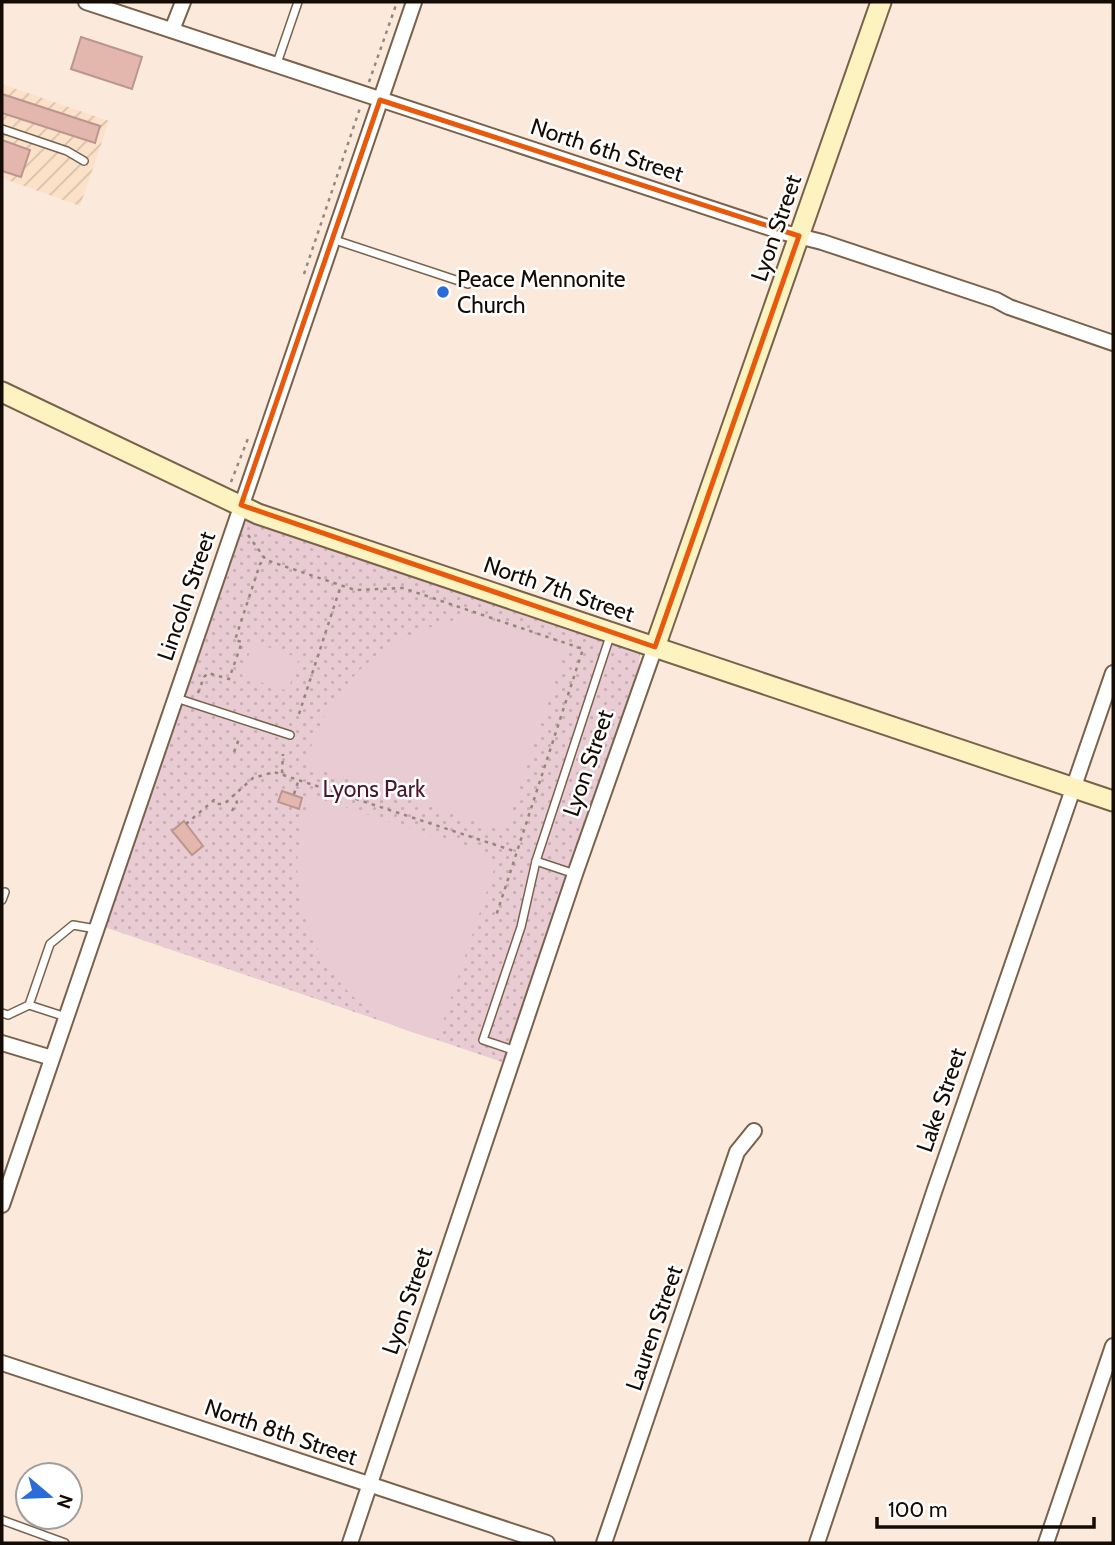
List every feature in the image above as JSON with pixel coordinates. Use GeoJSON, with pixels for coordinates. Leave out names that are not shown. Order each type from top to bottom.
{"type":"FeatureCollection","features":[{"type":"Feature","properties":{"kind":"street","name":"North 6th Street"},"geometry":{"type":"LineString","coordinates":[[86,2],[996,300],[1113,343]]}},
{"type":"Feature","properties":{"kind":"street"},"geometry":{"type":"LineString","coordinates":[[172,30],[183,2]]}},
{"type":"Feature","properties":{"kind":"street","name":"Lincoln Street"},"geometry":{"type":"LineString","coordinates":[[2,1205],[175,697],[234,507],[332,239],[414,2]]}},
{"type":"Feature","properties":{"kind":"street","name":"Lyon Street"},"geometry":{"type":"LineString","coordinates":[[350,1543],[575,874],[881,2]]}},
{"type":"Feature","properties":{"kind":"street","name":"North 7th Street"},"geometry":{"type":"LineString","coordinates":[[2,392],[234,507],[1113,801]]}},
{"type":"Feature","properties":{"kind":"street","name":"Lake Street"},"geometry":{"type":"LineString","coordinates":[[817,1543],[1113,673]]}},
{"type":"Feature","properties":{"kind":"street"},"geometry":{"type":"LineString","coordinates":[[2,1043],[52,1058]]}},
{"type":"Feature","properties":{"kind":"street","name":"Lauren Street"},"geometry":{"type":"LineString","coordinates":[[604,1543],[737,1152],[754,1131]]}},
{"type":"Feature","properties":{"kind":"street"},"geometry":{"type":"LineString","coordinates":[[1046,1543],[1113,1346]]}},
{"type":"Feature","properties":{"kind":"street","name":"North 8th Street"},"geometry":{"type":"LineString","coordinates":[[2,1363],[547,1543]]}},
{"type":"Feature","properties":{"kind":"lane"},"geometry":{"type":"LineString","coordinates":[[276,66],[298,2]]}},
{"type":"Feature","properties":{"kind":"lane"},"geometry":{"type":"LineString","coordinates":[[2,129],[67,151],[84,161]]}},
{"type":"Feature","properties":{"kind":"lane"},"geometry":{"type":"LineString","coordinates":[[332,239],[468,284]]}},
{"type":"Feature","properties":{"kind":"lane"},"geometry":{"type":"LineString","coordinates":[[516,1051],[483,1040],[521,927],[536,861],[611,632]]}},
{"type":"Feature","properties":{"kind":"lane"},"geometry":{"type":"LineString","coordinates":[[175,697],[290,735]]}},
{"type":"Feature","properties":{"kind":"lane"},"geometry":{"type":"LineString","coordinates":[[536,861],[575,874]]}},
{"type":"Feature","properties":{"kind":"lane"},"geometry":{"type":"LineString","coordinates":[[29,1005],[50,944],[74,925],[97,929]]}},
{"type":"Feature","properties":{"kind":"lane"},"geometry":{"type":"LineString","coordinates":[[2,1013],[8,1015],[29,1005],[66,1017]]}},
{"type":"Feature","properties":{"kind":"lane"},"geometry":{"type":"LineString","coordinates":[[2,1520],[65,1543]]}},
{"type":"Feature","properties":{"kind":"path"},"geometry":{"type":"LineString","coordinates":[[302,280],[397,2]]}},
{"type":"Feature","properties":{"kind":"path"},"geometry":{"type":"LineString","coordinates":[[253,426],[234,507],[265,559],[355,590],[402,588],[583,649],[496,916]]}},
{"type":"Feature","properties":{"kind":"path"},"geometry":{"type":"LineString","coordinates":[[195,704],[205,674],[211,673],[229,679],[242,642],[234,640],[260,564],[265,559]]}},
{"type":"Feature","properties":{"kind":"path"},"geometry":{"type":"LineString","coordinates":[[299,714],[341,585]]}},
{"type":"Feature","properties":{"kind":"path"},"geometry":{"type":"LineString","coordinates":[[234,752],[239,739]]}},
{"type":"Feature","properties":{"kind":"path"},"geometry":{"type":"LineString","coordinates":[[282,774],[283,754]]}},
{"type":"Feature","properties":{"kind":"path"},"geometry":{"type":"LineString","coordinates":[[186,824],[208,802],[214,800],[217,804],[224,804],[253,778],[266,773],[282,774],[517,852]]}},
{"type":"Feature","properties":{"kind":"path"},"geometry":{"type":"LineString","coordinates":[[294,794],[299,779]]}},
{"type":"Feature","properties":{"kind":"path"},"geometry":{"type":"LineString","coordinates":[[232,811],[237,802],[233,795]]}},
{"type":"Feature","properties":{"kind":"highlighted area"},"geometry":{"type":"Polygon","coordinates":[[[380,100],[799,236],[655,647],[241,505],[380,100]]]}},
{"type":"Feature","properties":{"kind":"shaded area"},"geometry":{"type":"Polygon","coordinates":[[[2,84],[109,121],[80,206],[2,178],[2,84]]]}},
{"type":"Feature","properties":{"kind":"green space","name":"Lyons Park"},"geometry":{"type":"Polygon","coordinates":[[[250,520],[638,650],[640,654],[639,666],[505,1063],[104,927],[237,537],[243,524],[250,520]]]}},
{"type":"Feature","properties":{"kind":"green space"},"geometry":{"type":"Polygon","coordinates":[[[479,616],[567,645],[508,821],[497,828],[305,764],[316,734],[331,707],[348,683],[368,662],[392,645],[418,632],[447,622],[479,616]]]}},
{"type":"Feature","properties":{"kind":"green space"},"geometry":{"type":"Polygon","coordinates":[[[253,642],[299,658],[288,691],[242,676],[253,642]]]}},
{"type":"Feature","properties":{"kind":"green space"},"geometry":{"type":"Polygon","coordinates":[[[311,796],[488,854],[495,867],[437,1040],[391,1024],[372,1012],[340,982],[315,945],[301,903],[297,870],[300,837],[311,796]]]}},
{"type":"Feature","properties":{"kind":"building"},"geometry":{"type":"Polygon","coordinates":[[[81,37],[142,57],[132,89],[71,69],[81,37]]]}},
{"type":"Feature","properties":{"kind":"building"},"geometry":{"type":"Polygon","coordinates":[[[2,94],[100,126],[95,143],[2,113],[2,94]]]}},
{"type":"Feature","properties":{"kind":"building"},"geometry":{"type":"Polygon","coordinates":[[[2,140],[30,150],[21,177],[2,171],[2,140]]]}},
{"type":"Feature","properties":{"kind":"building"},"geometry":{"type":"Polygon","coordinates":[[[282,791],[302,798],[299,809],[278,802],[282,791]]]}},
{"type":"Feature","properties":{"kind":"building"},"geometry":{"type":"Polygon","coordinates":[[[184,821],[203,846],[192,855],[172,831],[184,821]]]}},
{"type":"Feature","properties":{"kind":"place","name":"Peace Mennonite Church"},"geometry":{"type":"Point","coordinates":[443,292]}}]}
